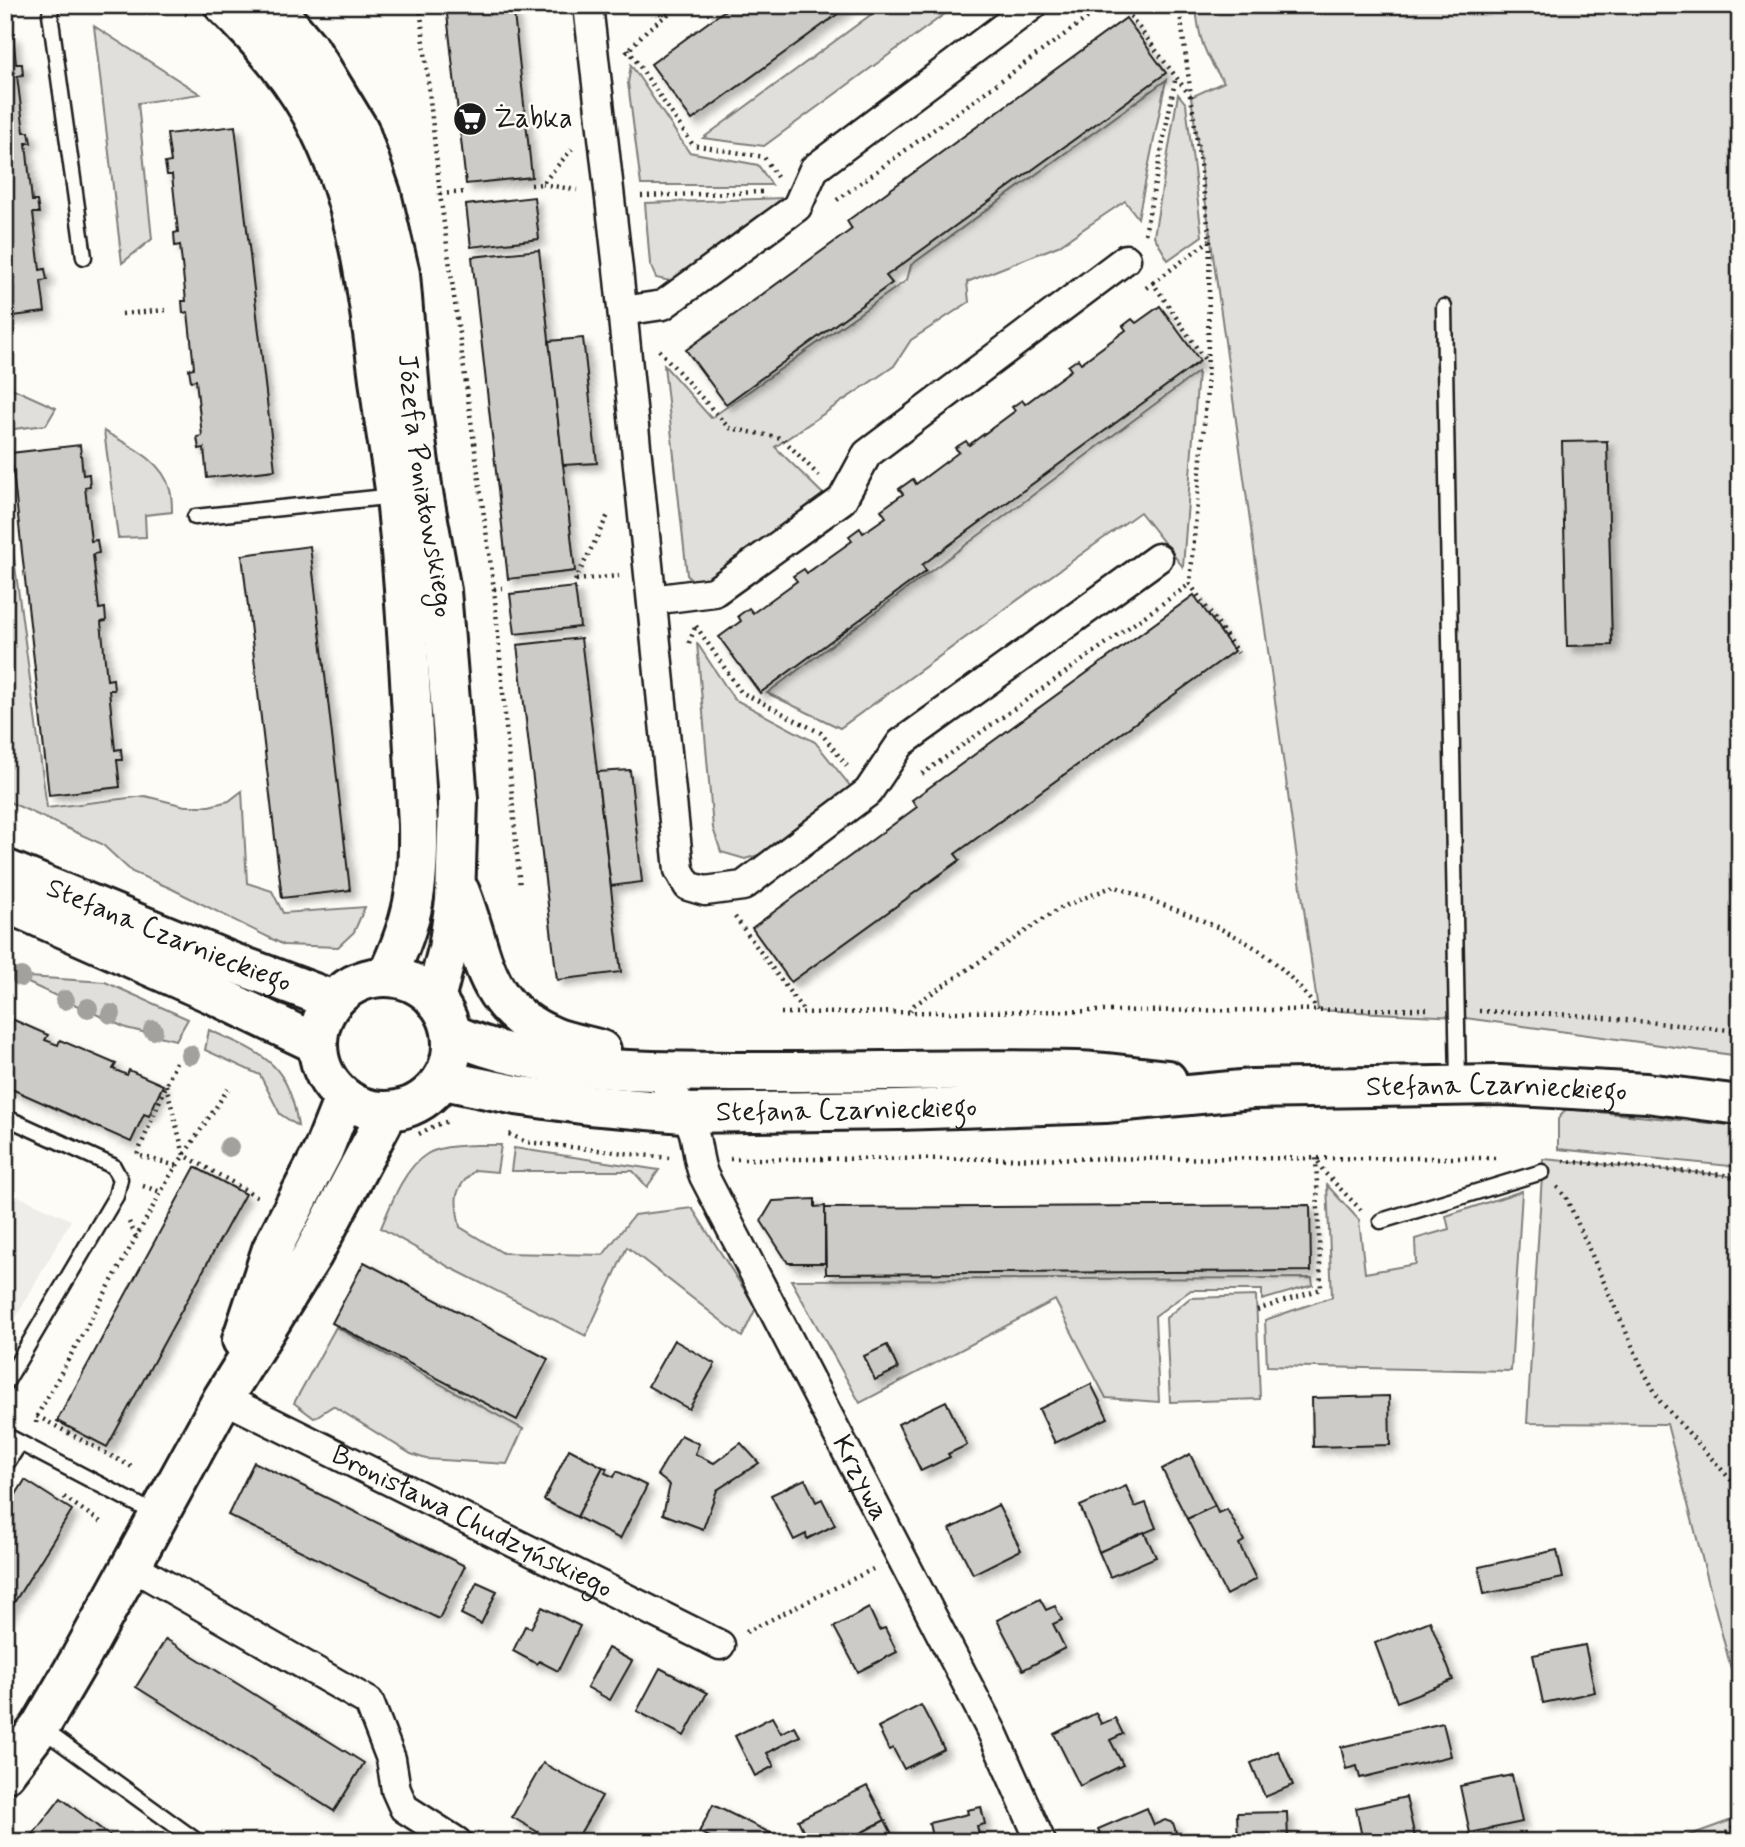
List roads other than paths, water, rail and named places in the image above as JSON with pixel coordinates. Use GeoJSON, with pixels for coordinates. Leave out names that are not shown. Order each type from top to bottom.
{"type":"FeatureCollection","features":[{"type":"Feature","properties":{"kind":"street","name":"Józefa Poniatowskiego"},"geometry":{"type":"LineString","coordinates":[[272,5],[311,51],[359,130],[381,194],[404,297],[411,404],[409,494],[413,729],[419,852],[411,918],[387,976]]}},
{"type":"Feature","properties":{"kind":"street"},"geometry":{"type":"LineString","coordinates":[[588,5],[623,310],[679,870],[688,886],[705,891],[743,886],[869,792],[901,743],[1158,558]]}},
{"type":"Feature","properties":{"kind":"street"},"geometry":{"type":"LineString","coordinates":[[623,310],[663,305],[792,199],[814,169],[1033,5]]}},
{"type":"Feature","properties":{"kind":"street","name":"Józefa Poniatowskiego"},"geometry":{"type":"LineString","coordinates":[[207,12],[279,64],[306,102],[336,167],[353,221],[366,278],[409,494],[441,591],[459,830],[448,949],[435,1000]]}},
{"type":"Feature","properties":{"kind":"street"},"geometry":{"type":"LineString","coordinates":[[652,600],[715,592],[842,500],[867,454],[1126,259]]}},
{"type":"Feature","properties":{"kind":"street","name":"Stefana Czarnieckiego"},"geometry":{"type":"LineString","coordinates":[[5,869],[231,962],[333,1000]]}},
{"type":"Feature","properties":{"kind":"street"},"geometry":{"type":"LineString","coordinates":[[456,882],[471,919],[484,969],[497,994],[516,1014],[555,1038],[596,1048],[656,1071]]}},
{"type":"Feature","properties":{"kind":"street","name":"Stefana Czarnieckiego"},"geometry":{"type":"LineString","coordinates":[[5,902],[213,994],[317,1044]]}},
{"type":"Feature","properties":{"kind":"street"},"geometry":{"type":"LineString","coordinates":[[5,1773],[40,1727],[132,1566],[223,1398],[313,1254],[402,1124],[410,1108],[428,1096],[443,1080],[449,1065],[452,1034],[446,1016],[435,1000],[413,984],[387,976],[367,979],[349,987],[333,1000],[319,1028],[317,1044],[320,1064],[329,1083],[344,1098],[402,1124]]}},
{"type":"Feature","properties":{"kind":"street","name":"Stefana Czarnieckiego"},"geometry":{"type":"LineString","coordinates":[[452,1034],[506,1054],[597,1069],[828,1073],[1079,1071],[1252,1089]]}},
{"type":"Feature","properties":{"kind":"street","name":"Krzywa"},"geometry":{"type":"LineString","coordinates":[[656,1071],[674,1091],[693,1131],[697,1159],[704,1176],[993,1734],[1041,1842]]}},
{"type":"Feature","properties":{"kind":"street","name":"Stefana Czarnieckiego"},"geometry":{"type":"LineString","coordinates":[[443,1080],[516,1095],[589,1105],[684,1113],[899,1110],[1105,1103],[1252,1089],[1499,1085],[1646,1093],[1740,1105]]}},
{"type":"Feature","properties":{"kind":"street"},"geometry":{"type":"LineString","coordinates":[[223,1398],[272,1250],[323,1152],[344,1098]]}},
{"type":"Feature","properties":{"kind":"street","name":"Bronisława Chudzyńskiego"},"geometry":{"type":"LineString","coordinates":[[223,1398],[720,1645]]}},
{"type":"Feature","properties":{"kind":"street"},"geometry":{"type":"LineString","coordinates":[[132,1566],[369,1702],[391,1759],[396,1790],[404,1808],[457,1842]]}},
{"type":"Feature","properties":{"kind":"lane"},"geometry":{"type":"LineString","coordinates":[[51,5],[50,14],[83,257]]}},
{"type":"Feature","properties":{"kind":"lane"},"geometry":{"type":"LineString","coordinates":[[1444,307],[1458,1086]]}},
{"type":"Feature","properties":{"kind":"lane"},"geometry":{"type":"LineString","coordinates":[[195,517],[409,494]]}},
{"type":"Feature","properties":{"kind":"lane"},"geometry":{"type":"LineString","coordinates":[[5,1117],[113,1166],[120,1178],[116,1196],[5,1384]]}},
{"type":"Feature","properties":{"kind":"lane"},"geometry":{"type":"LineString","coordinates":[[1381,1221],[1542,1172]]}},
{"type":"Feature","properties":{"kind":"lane"},"geometry":{"type":"LineString","coordinates":[[5,1435],[159,1516]]}},
{"type":"Feature","properties":{"kind":"lane"},"geometry":{"type":"LineString","coordinates":[[5,1466],[27,1446]]}},
{"type":"Feature","properties":{"kind":"lane"},"geometry":{"type":"LineString","coordinates":[[40,1727],[198,1842]]}},
{"type":"Feature","properties":{"kind":"place","name":"Żabka"},"geometry":{"type":"Point","coordinates":[470,119]}}]}
